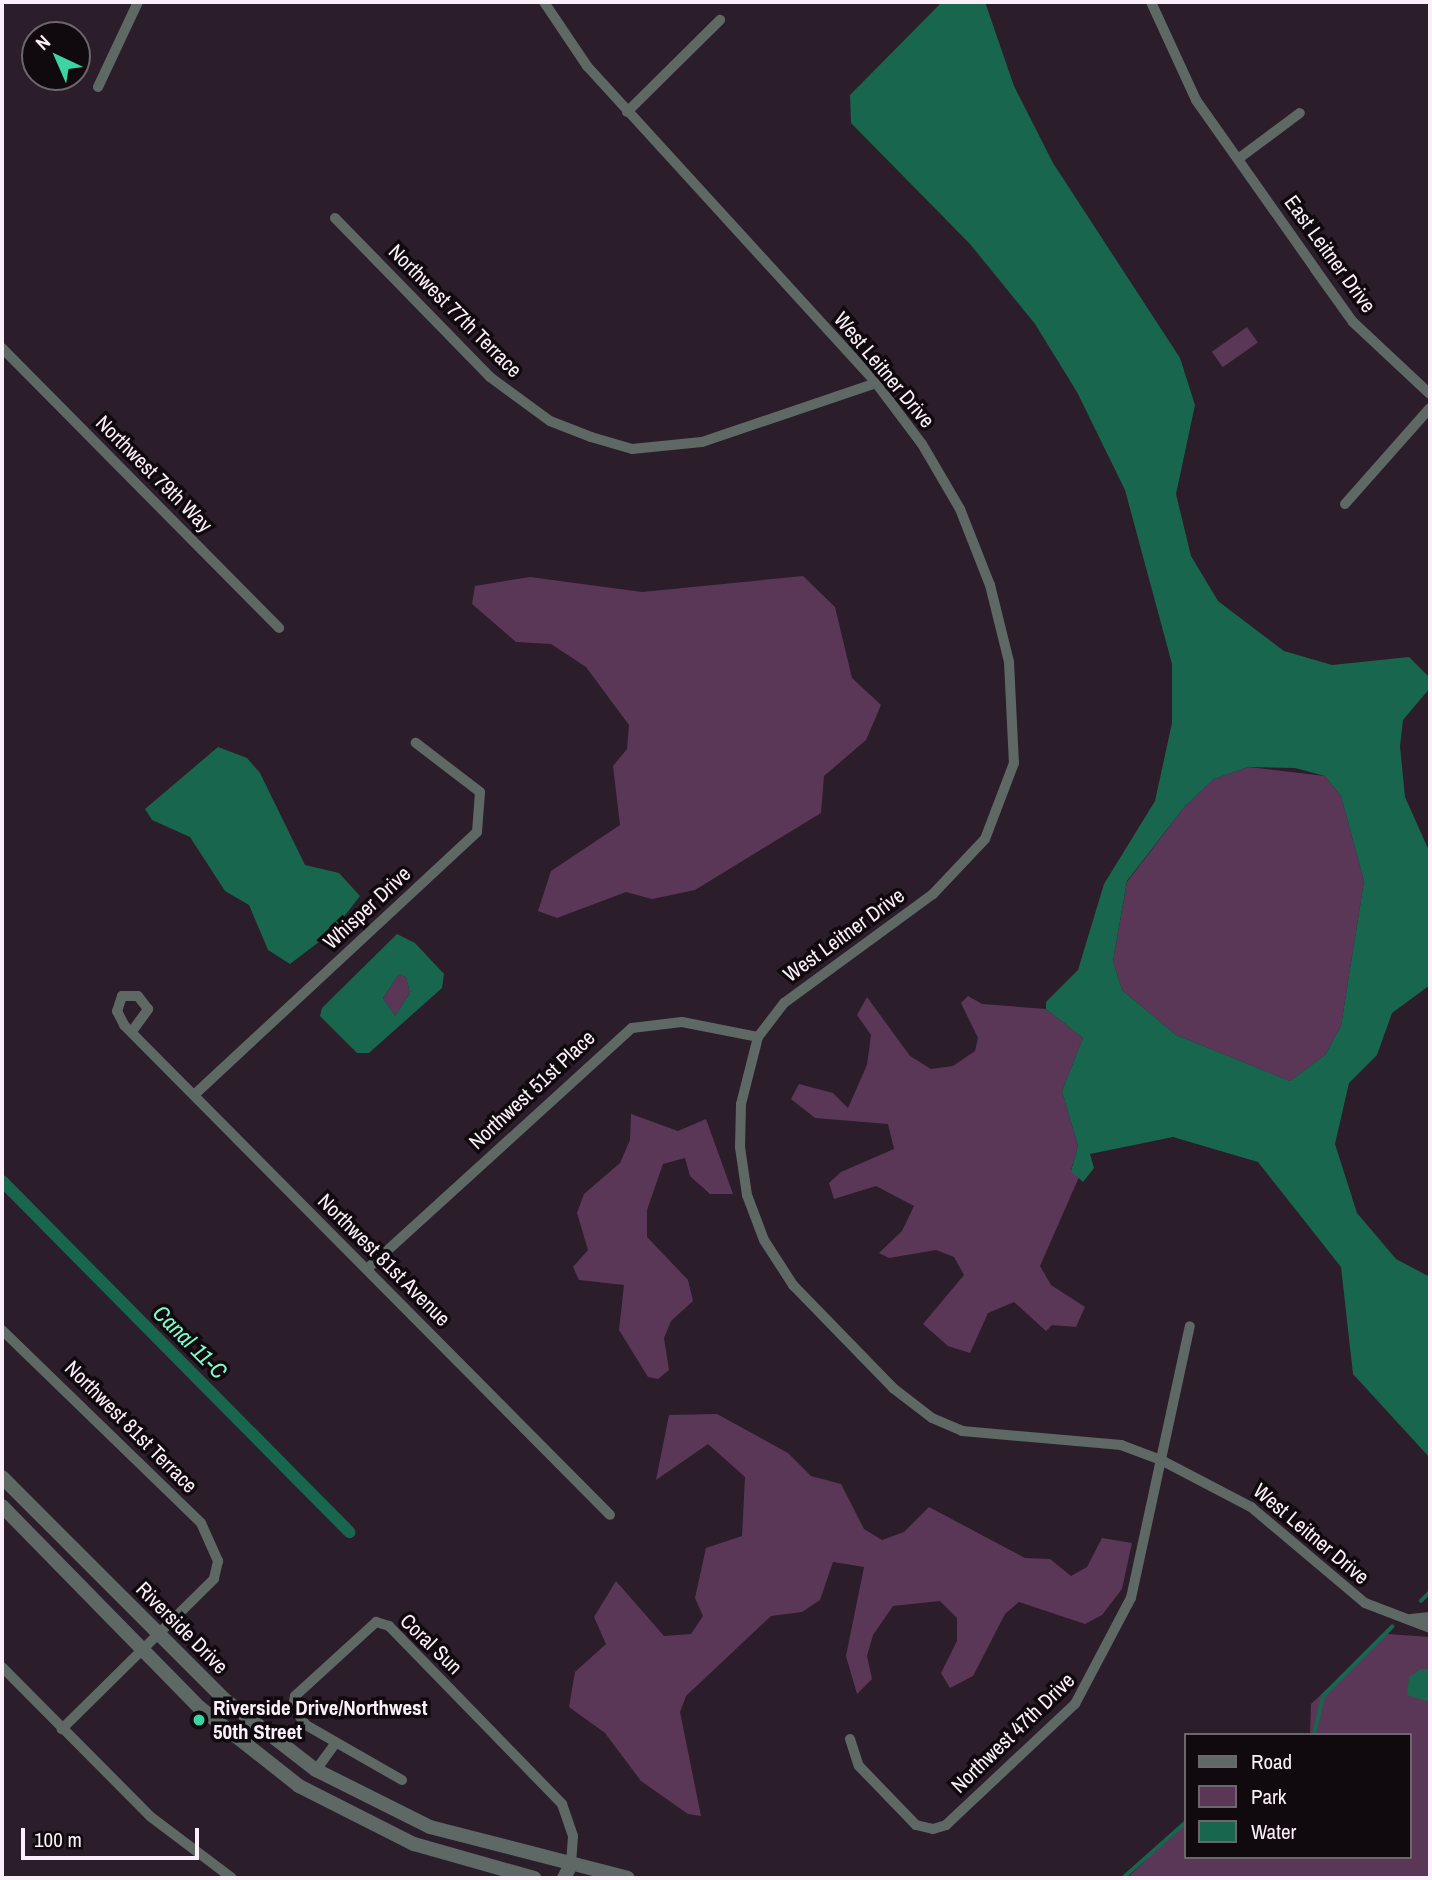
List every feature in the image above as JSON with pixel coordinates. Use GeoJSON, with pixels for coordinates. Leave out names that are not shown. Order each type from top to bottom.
{"type":"FeatureCollection","features":[{"type":"Feature","properties":{"kind":"street"},"geometry":{"type":"LineString","coordinates":[[98,87],[138,2]]}},
{"type":"Feature","properties":{"kind":"street","name":"West Leitner Drive"},"geometry":{"type":"LineString","coordinates":[[544,2],[627,112],[876,383],[960,509],[990,585],[1011,673],[1014,763],[985,839],[962,867],[819,974],[758,1037],[741,1104],[747,1195],[793,1285],[893,1388],[932,1418],[961,1431],[1121,1445],[1161,1460],[1251,1507],[1366,1604],[1430,1628]]}},
{"type":"Feature","properties":{"kind":"street","name":"East Leitner Drive"},"geometry":{"type":"LineString","coordinates":[[1151,2],[1170,54],[1238,159],[1353,321],[1430,394]]}},
{"type":"Feature","properties":{"kind":"street"},"geometry":{"type":"LineString","coordinates":[[627,112],[720,20]]}},
{"type":"Feature","properties":{"kind":"street"},"geometry":{"type":"LineString","coordinates":[[1238,159],[1300,113]]}},
{"type":"Feature","properties":{"kind":"street","name":"Northwest 77th Terrace"},"geometry":{"type":"LineString","coordinates":[[335,218],[498,383],[550,421],[591,437],[632,449],[702,442],[876,383]]}},
{"type":"Feature","properties":{"kind":"street","name":"Northwest 79th Way"},"geometry":{"type":"LineString","coordinates":[[2,348],[279,628]]}},
{"type":"Feature","properties":{"kind":"street"},"geometry":{"type":"LineString","coordinates":[[1345,504],[1430,408]]}},
{"type":"Feature","properties":{"kind":"street","name":"Whisper Drive"},"geometry":{"type":"LineString","coordinates":[[194,1095],[477,832],[480,792],[416,743]]}},
{"type":"Feature","properties":{"kind":"street","name":"Northwest 51st Place"},"geometry":{"type":"LineString","coordinates":[[367,1269],[632,1028],[691,1023],[758,1037]]}},
{"type":"Feature","properties":{"kind":"street","name":"Northwest 81st Avenue"},"geometry":{"type":"LineString","coordinates":[[133,1030],[610,1515]]}},
{"type":"Feature","properties":{"kind":"street","name":"Northwest 47th Drive"},"geometry":{"type":"LineString","coordinates":[[850,1739],[859,1766],[916,1825],[946,1825],[1093,1681],[1131,1598],[1191,1326]]}},
{"type":"Feature","properties":{"kind":"street","name":"Northwest 81st Terrace"},"geometry":{"type":"LineString","coordinates":[[2,1330],[201,1523],[218,1561],[214,1578],[159,1634]]}},
{"type":"Feature","properties":{"kind":"street","name":"Riverside Drive"},"geometry":{"type":"LineString","coordinates":[[2,1477],[255,1727],[316,1770],[430,1827],[571,1871],[628,1878]]}},
{"type":"Feature","properties":{"kind":"street","name":"Riverside Drive"},"geometry":{"type":"LineString","coordinates":[[2,1506],[234,1738],[319,1798],[414,1844],[534,1878]]}},
{"type":"Feature","properties":{"kind":"street","name":"West Leitner Drive"},"geometry":{"type":"LineString","coordinates":[[1408,1619],[1430,1617]]}},
{"type":"Feature","properties":{"kind":"street","name":"Coral Sun"},"geometry":{"type":"LineString","coordinates":[[402,1780],[335,1744],[298,1715],[295,1696],[365,1626],[389,1626],[562,1804],[573,1836],[571,1871]]}},
{"type":"Feature","properties":{"kind":"street"},"geometry":{"type":"LineString","coordinates":[[62,1729],[159,1634]]}},
{"type":"Feature","properties":{"kind":"street"},"geometry":{"type":"LineString","coordinates":[[2,1667],[151,1817],[215,1868],[232,1878]]}},
{"type":"Feature","properties":{"kind":"street"},"geometry":{"type":"LineString","coordinates":[[316,1770],[335,1744]]}},
{"type":"Feature","properties":{"kind":"street"},"geometry":{"type":"LineString","coordinates":[[207,1878],[215,1868]]}},
{"type":"Feature","properties":{"kind":"street"},"geometry":{"type":"LineString","coordinates":[[564,1878],[571,1871]]}},
{"type":"Feature","properties":{"kind":"green space"},"geometry":{"type":"Polygon","coordinates":[[[1247,327],[1258,343],[1223,367],[1212,352],[1247,327]]]}},
{"type":"Feature","properties":{"kind":"green space"},"geometry":{"type":"Polygon","coordinates":[[[803,576],[835,607],[852,678],[881,705],[866,740],[824,776],[821,813],[695,890],[652,899],[626,892],[557,918],[538,911],[551,871],[620,825],[613,766],[627,749],[629,725],[586,667],[551,644],[516,642],[472,604],[475,586],[530,577],[642,592],[803,576]]]}},
{"type":"Feature","properties":{"kind":"green space"},"geometry":{"type":"Polygon","coordinates":[[[1248,767],[1325,776],[1341,796],[1364,881],[1341,1026],[1325,1055],[1290,1081],[1176,1035],[1122,990],[1113,961],[1127,882],[1185,806],[1214,779],[1248,767]]]}},
{"type":"Feature","properties":{"kind":"green space"},"geometry":{"type":"Polygon","coordinates":[[[399,974],[406,977],[410,993],[395,1016],[383,998],[399,974]]]}},
{"type":"Feature","properties":{"kind":"green space"},"geometry":{"type":"Polygon","coordinates":[[[968,996],[982,1004],[1046,1009],[1083,1038],[1062,1091],[1078,1146],[1071,1170],[1079,1177],[1040,1266],[1051,1285],[1085,1307],[1076,1327],[1052,1325],[1046,1331],[1014,1302],[988,1313],[970,1353],[948,1346],[923,1324],[964,1275],[954,1257],[936,1250],[889,1258],[879,1253],[902,1231],[914,1206],[876,1186],[834,1199],[829,1183],[841,1172],[894,1149],[888,1124],[815,1118],[791,1099],[799,1084],[833,1093],[848,1108],[867,1065],[871,1035],[857,1015],[867,997],[910,1056],[931,1069],[953,1066],[975,1051],[978,1038],[961,1003],[968,996]]]}},
{"type":"Feature","properties":{"kind":"green space"},"geometry":{"type":"Polygon","coordinates":[[[631,1114],[678,1131],[706,1119],[733,1194],[710,1194],[690,1176],[685,1158],[663,1164],[647,1210],[647,1237],[688,1280],[693,1301],[671,1321],[664,1338],[669,1370],[658,1379],[648,1377],[619,1330],[624,1285],[579,1280],[573,1267],[588,1250],[577,1213],[584,1194],[620,1163],[630,1140],[631,1114]]]}},
{"type":"Feature","properties":{"kind":"green space"},"geometry":{"type":"Polygon","coordinates":[[[717,1414],[788,1453],[811,1476],[841,1484],[864,1529],[882,1540],[904,1532],[929,1507],[1025,1558],[1050,1559],[1071,1576],[1087,1567],[1102,1538],[1132,1543],[1122,1589],[1102,1615],[1085,1624],[1019,1602],[1005,1614],[973,1676],[950,1688],[941,1673],[957,1641],[957,1618],[940,1601],[893,1606],[873,1635],[867,1656],[872,1679],[857,1694],[846,1656],[864,1567],[833,1562],[820,1600],[802,1612],[771,1616],[686,1696],[680,1712],[701,1816],[688,1814],[641,1781],[605,1733],[569,1707],[575,1672],[606,1644],[594,1617],[616,1581],[664,1636],[691,1634],[703,1616],[695,1598],[706,1548],[742,1536],[745,1477],[708,1444],[656,1480],[669,1415],[717,1414]]]}},
{"type":"Feature","properties":{"kind":"green space"},"geometry":{"type":"Polygon","coordinates":[[[1387,1634],[1430,1637],[1430,1878],[1127,1878],[1184,1824],[1184,1859],[1411,1859],[1411,1733],[1310,1733],[1311,1704],[1387,1634]]]}},
{"type":"Feature","properties":{"kind":"water"},"geometry":{"type":"Polygon","coordinates":[[[942,2],[985,2],[1014,86],[1053,163],[1180,358],[1195,405],[1176,494],[1191,556],[1218,601],[1284,651],[1332,665],[1409,657],[1430,678],[1430,688],[1403,720],[1400,746],[1405,797],[1430,853],[1430,985],[1392,1013],[1377,1055],[1349,1083],[1335,1144],[1357,1213],[1396,1259],[1430,1277],[1430,1458],[1353,1374],[1341,1267],[1258,1162],[1173,1137],[1090,1154],[1094,1168],[1083,1182],[1071,1171],[1078,1146],[1062,1091],[1083,1038],[1046,1009],[1046,1002],[1078,970],[1104,884],[1155,801],[1172,723],[1172,664],[1125,490],[1077,392],[1035,324],[970,244],[851,123],[850,95],[942,2]],[[1248,767],[1214,779],[1185,806],[1127,881],[1113,961],[1122,990],[1176,1035],[1290,1081],[1325,1055],[1341,1026],[1364,881],[1341,796],[1325,776],[1295,768],[1248,767]]]}},
{"type":"Feature","properties":{"kind":"water"},"geometry":{"type":"Polygon","coordinates":[[[218,747],[247,758],[260,773],[305,865],[339,873],[360,896],[332,932],[290,964],[268,950],[249,905],[225,891],[190,837],[152,820],[145,809],[218,747]]]}},
{"type":"Feature","properties":{"kind":"water"},"geometry":{"type":"Polygon","coordinates":[[[397,934],[415,943],[444,974],[442,988],[369,1053],[357,1053],[320,1016],[322,1008],[397,934]],[[399,974],[383,998],[395,1016],[410,993],[406,977],[399,974]]]}},
{"type":"Feature","properties":{"kind":"water"},"geometry":{"type":"Polygon","coordinates":[[[1421,1669],[1430,1669],[1430,1702],[1407,1695],[1409,1677],[1421,1669]]]}},
{"type":"Feature","properties":{"kind":"waterway","name":"Canal 11-C"},"geometry":{"type":"LineString","coordinates":[[2,1181],[349,1532]]}},
{"type":"Feature","properties":{"kind":"waterway"},"geometry":{"type":"LineString","coordinates":[[1421,1601],[1430,1592]]}},
{"type":"Feature","properties":{"kind":"waterway"},"geometry":{"type":"LineString","coordinates":[[1314,1733],[1323,1696],[1392,1627]]}},
{"type":"Feature","properties":{"kind":"waterway"},"geometry":{"type":"LineString","coordinates":[[1123,1878],[1184,1824]]}},
{"type":"Feature","properties":{"kind":"place","name":"Riverside Drive/Northwest 50th Street"},"geometry":{"type":"Point","coordinates":[199,1720]}}]}
